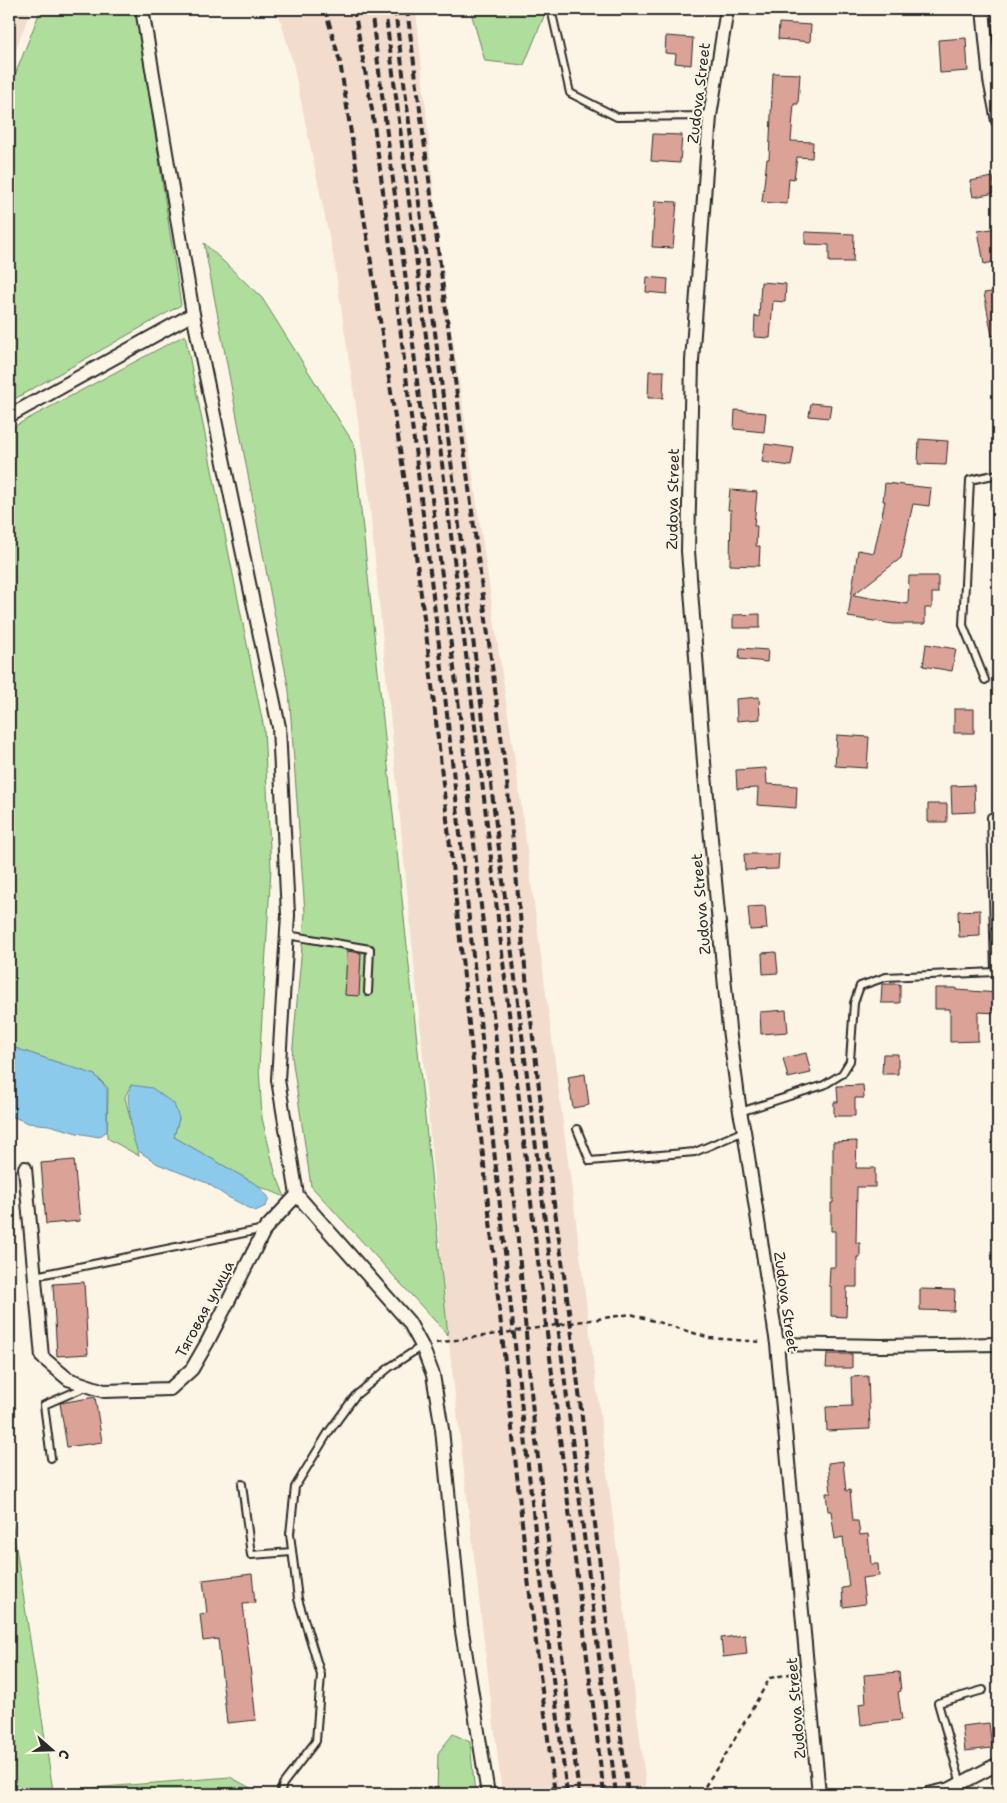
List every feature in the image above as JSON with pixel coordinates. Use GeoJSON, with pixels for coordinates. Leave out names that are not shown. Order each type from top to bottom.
{"type":"FeatureCollection","features":[{"type":"Feature","properties":{"kind":"street"},"geometry":{"type":"LineString","coordinates":[[142,9],[193,314],[279,727],[288,914],[278,1080],[297,1195],[409,1322],[422,1346],[433,1375],[442,1429],[461,1625],[488,1794]]}},
{"type":"Feature","properties":{"kind":"street","name":"Zudova Street"},"geometry":{"type":"LineString","coordinates":[[728,9],[710,116],[692,361],[688,551],[705,775],[727,1010],[740,1112],[777,1344],[809,1670],[819,1794]]}},
{"type":"Feature","properties":{"kind":"street"},"geometry":{"type":"LineString","coordinates":[[983,9],[990,80],[998,121]]}},
{"type":"Feature","properties":{"kind":"street"},"geometry":{"type":"LineString","coordinates":[[9,416],[193,314]]}},
{"type":"Feature","properties":{"kind":"street","name":"Тяговая улица"},"geometry":{"type":"LineString","coordinates":[[26,1168],[42,1357],[68,1379],[104,1391],[170,1389],[192,1369],[265,1229],[297,1195]]}},
{"type":"Feature","properties":{"kind":"street"},"geometry":{"type":"LineString","coordinates":[[777,1344],[882,1346],[998,1344]]}},
{"type":"Feature","properties":{"kind":"street"},"geometry":{"type":"LineString","coordinates":[[928,1794],[954,1789],[994,1766],[998,1766]]}},
{"type":"Feature","properties":{"kind":"lane"},"geometry":{"type":"LineString","coordinates":[[551,9],[570,93],[617,117],[710,116]]}},
{"type":"Feature","properties":{"kind":"lane"},"geometry":{"type":"LineString","coordinates":[[985,680],[963,625],[970,480],[998,474]]}},
{"type":"Feature","properties":{"kind":"lane"},"geometry":{"type":"LineString","coordinates":[[740,1112],[824,1086],[842,1074],[850,1061],[854,1004],[860,986],[886,977],[995,972],[991,817]]}},
{"type":"Feature","properties":{"kind":"lane"},"geometry":{"type":"LineString","coordinates":[[287,935],[370,949],[368,992]]}},
{"type":"Feature","properties":{"kind":"lane"},"geometry":{"type":"LineString","coordinates":[[576,1129],[590,1162],[695,1152],[744,1131]]}},
{"type":"Feature","properties":{"kind":"lane"},"geometry":{"type":"LineString","coordinates":[[35,1276],[265,1229]]}},
{"type":"Feature","properties":{"kind":"lane"},"geometry":{"type":"LineString","coordinates":[[280,1794],[283,1784],[316,1742],[321,1675],[298,1599],[290,1534],[296,1487],[328,1433],[355,1396],[390,1367],[422,1346]]}},
{"type":"Feature","properties":{"kind":"lane"},"geometry":{"type":"LineString","coordinates":[[52,1458],[44,1405],[89,1386]]}},
{"type":"Feature","properties":{"kind":"lane"},"geometry":{"type":"LineString","coordinates":[[242,1484],[251,1555],[292,1552]]}},
{"type":"Feature","properties":{"kind":"lane"},"geometry":{"type":"LineString","coordinates":[[954,1789],[938,1703],[983,1690]]}},
{"type":"Feature","properties":{"kind":"path"},"geometry":{"type":"LineString","coordinates":[[422,1346],[631,1314],[710,1338],[777,1344]]}},
{"type":"Feature","properties":{"kind":"path"},"geometry":{"type":"LineString","coordinates":[[700,1794],[726,1754],[770,1678],[809,1670]]}},
{"type":"Feature","properties":{"kind":"shaded area"},"geometry":{"type":"Polygon","coordinates":[[[9,9],[31,9],[9,68],[9,9]]]}},
{"type":"Feature","properties":{"kind":"shaded area"},"geometry":{"type":"Polygon","coordinates":[[[277,9],[416,9],[439,245],[520,796],[577,1229],[647,1794],[502,1794],[448,1335],[368,488],[334,260],[293,63],[277,9]]]}},
{"type":"Feature","properties":{"kind":"green space"},"geometry":{"type":"Polygon","coordinates":[[[41,9],[136,9],[181,305],[9,402],[9,90],[41,9]]]}},
{"type":"Feature","properties":{"kind":"green space"},"geometry":{"type":"Polygon","coordinates":[[[470,9],[547,9],[524,65],[485,61],[470,9]]]}},
{"type":"Feature","properties":{"kind":"green space"},"geometry":{"type":"Polygon","coordinates":[[[204,243],[262,298],[354,444],[448,1335],[311,1186],[292,1057],[305,913],[289,691],[204,243]]]}},
{"type":"Feature","properties":{"kind":"green space"},"geometry":{"type":"Polygon","coordinates":[[[185,335],[264,729],[271,868],[259,1067],[262,1118],[275,1172],[285,1197],[259,1186],[174,1137],[179,1118],[131,1085],[125,1097],[139,1156],[107,1138],[108,1088],[95,1075],[9,1046],[9,429],[185,335]]]}},
{"type":"Feature","properties":{"kind":"green space"},"geometry":{"type":"Polygon","coordinates":[[[9,1501],[53,1791],[230,1777],[262,1794],[11,1794],[9,1769],[9,1501]]]}},
{"type":"Feature","properties":{"kind":"green space"},"geometry":{"type":"Polygon","coordinates":[[[453,1734],[470,1742],[475,1794],[437,1794],[438,1753],[453,1734]]]}},
{"type":"Feature","properties":{"kind":"water"},"geometry":{"type":"Polygon","coordinates":[[[9,1046],[95,1075],[107,1089],[107,1131],[99,1137],[49,1125],[28,1123],[9,1115],[9,1046]]]}},
{"type":"Feature","properties":{"kind":"water"},"geometry":{"type":"Polygon","coordinates":[[[131,1085],[152,1088],[174,1104],[179,1118],[174,1137],[259,1186],[269,1198],[266,1206],[255,1211],[226,1196],[207,1183],[158,1164],[137,1150],[132,1134],[128,1097],[131,1085]]]}},
{"type":"Feature","properties":{"kind":"building"},"geometry":{"type":"Polygon","coordinates":[[[779,23],[811,25],[810,42],[778,39],[779,23]]]}},
{"type":"Feature","properties":{"kind":"building"},"geometry":{"type":"Polygon","coordinates":[[[666,36],[693,38],[691,65],[675,63],[676,54],[665,53],[666,36]]]}},
{"type":"Feature","properties":{"kind":"building"},"geometry":{"type":"Polygon","coordinates":[[[966,38],[968,71],[940,73],[938,40],[966,38]]]}},
{"type":"Feature","properties":{"kind":"building"},"geometry":{"type":"Polygon","coordinates":[[[773,73],[800,74],[798,104],[794,104],[791,141],[813,142],[812,158],[797,157],[794,179],[789,178],[787,204],[762,202],[767,159],[769,159],[773,73]]]}},
{"type":"Feature","properties":{"kind":"building"},"geometry":{"type":"Polygon","coordinates":[[[653,134],[682,135],[680,163],[651,161],[653,134]]]}},
{"type":"Feature","properties":{"kind":"building"},"geometry":{"type":"Polygon","coordinates":[[[993,177],[995,193],[973,197],[970,181],[993,177]]]}},
{"type":"Feature","properties":{"kind":"building"},"geometry":{"type":"Polygon","coordinates":[[[655,201],[677,202],[673,248],[652,247],[655,201]]]}},
{"type":"Feature","properties":{"kind":"building"},"geometry":{"type":"Polygon","coordinates":[[[998,228],[998,261],[984,264],[978,231],[998,228]]]}},
{"type":"Feature","properties":{"kind":"building"},"geometry":{"type":"Polygon","coordinates":[[[805,232],[854,234],[853,262],[829,262],[829,245],[805,244],[805,232]]]}},
{"type":"Feature","properties":{"kind":"building"},"geometry":{"type":"Polygon","coordinates":[[[647,277],[668,279],[667,294],[646,292],[647,277]]]}},
{"type":"Feature","properties":{"kind":"building"},"geometry":{"type":"Polygon","coordinates":[[[761,282],[786,284],[785,302],[773,301],[770,338],[754,337],[755,316],[759,317],[761,282]]]}},
{"type":"Feature","properties":{"kind":"building"},"geometry":{"type":"Polygon","coordinates":[[[998,291],[998,335],[992,336],[984,293],[998,291]]]}},
{"type":"Feature","properties":{"kind":"building"},"geometry":{"type":"Polygon","coordinates":[[[649,371],[664,371],[663,398],[648,398],[649,371]]]}},
{"type":"Feature","properties":{"kind":"building"},"geometry":{"type":"Polygon","coordinates":[[[811,403],[831,405],[829,418],[809,416],[811,403]]]}},
{"type":"Feature","properties":{"kind":"building"},"geometry":{"type":"Polygon","coordinates":[[[735,410],[766,413],[764,432],[734,429],[735,410]]]}},
{"type":"Feature","properties":{"kind":"building"},"geometry":{"type":"Polygon","coordinates":[[[919,439],[948,441],[946,465],[918,464],[919,439]]]}},
{"type":"Feature","properties":{"kind":"building"},"geometry":{"type":"Polygon","coordinates":[[[765,444],[794,448],[791,466],[762,462],[765,444]]]}},
{"type":"Feature","properties":{"kind":"building"},"geometry":{"type":"Polygon","coordinates":[[[885,483],[931,488],[929,506],[913,504],[901,558],[853,595],[908,604],[909,576],[938,576],[938,593],[932,593],[932,608],[925,608],[925,624],[893,624],[848,617],[858,550],[874,553],[885,501],[883,501],[885,483]]]}},
{"type":"Feature","properties":{"kind":"building"},"geometry":{"type":"Polygon","coordinates":[[[730,490],[757,492],[754,526],[757,526],[756,546],[760,546],[759,566],[730,565],[731,510],[728,510],[730,490]]]}},
{"type":"Feature","properties":{"kind":"building"},"geometry":{"type":"Polygon","coordinates":[[[760,614],[760,628],[733,628],[733,615],[760,614]]]}},
{"type":"Feature","properties":{"kind":"building"},"geometry":{"type":"Polygon","coordinates":[[[926,644],[956,649],[952,671],[923,666],[926,644]]]}},
{"type":"Feature","properties":{"kind":"building"},"geometry":{"type":"Polygon","coordinates":[[[740,648],[768,650],[767,662],[739,659],[740,648]]]}},
{"type":"Feature","properties":{"kind":"building"},"geometry":{"type":"Polygon","coordinates":[[[759,697],[760,719],[737,721],[736,699],[759,697]]]}},
{"type":"Feature","properties":{"kind":"building"},"geometry":{"type":"Polygon","coordinates":[[[954,709],[974,709],[974,733],[954,733],[954,709]]]}},
{"type":"Feature","properties":{"kind":"building"},"geometry":{"type":"Polygon","coordinates":[[[837,735],[869,737],[867,768],[835,766],[837,735]]]}},
{"type":"Feature","properties":{"kind":"building"},"geometry":{"type":"Polygon","coordinates":[[[766,768],[767,784],[797,786],[796,808],[757,805],[758,788],[737,789],[736,770],[766,768]]]}},
{"type":"Feature","properties":{"kind":"building"},"geometry":{"type":"Polygon","coordinates":[[[974,785],[975,812],[952,813],[951,786],[974,785]]]}},
{"type":"Feature","properties":{"kind":"building"},"geometry":{"type":"Polygon","coordinates":[[[928,804],[947,804],[947,822],[928,822],[928,804]]]}},
{"type":"Feature","properties":{"kind":"building"},"geometry":{"type":"Polygon","coordinates":[[[744,854],[779,854],[778,869],[745,870],[744,854]]]}},
{"type":"Feature","properties":{"kind":"building"},"geometry":{"type":"Polygon","coordinates":[[[765,906],[767,929],[750,930],[748,907],[765,906]]]}},
{"type":"Feature","properties":{"kind":"building"},"geometry":{"type":"Polygon","coordinates":[[[980,910],[980,936],[959,937],[958,911],[980,910]]]}},
{"type":"Feature","properties":{"kind":"building"},"geometry":{"type":"Polygon","coordinates":[[[347,951],[361,953],[359,996],[345,995],[347,951]]]}},
{"type":"Feature","properties":{"kind":"building"},"geometry":{"type":"Polygon","coordinates":[[[776,952],[778,973],[763,974],[762,953],[776,952]]]}},
{"type":"Feature","properties":{"kind":"building"},"geometry":{"type":"Polygon","coordinates":[[[882,984],[900,984],[900,1003],[881,1003],[882,984]]]}},
{"type":"Feature","properties":{"kind":"building"},"geometry":{"type":"Polygon","coordinates":[[[935,988],[956,988],[956,990],[998,993],[997,1013],[978,1012],[978,1041],[950,1042],[950,1009],[935,1009],[935,988]]]}},
{"type":"Feature","properties":{"kind":"building"},"geometry":{"type":"Polygon","coordinates":[[[786,1010],[788,1032],[761,1034],[760,1012],[786,1010]]]}},
{"type":"Feature","properties":{"kind":"building"},"geometry":{"type":"Polygon","coordinates":[[[806,1053],[811,1073],[788,1078],[783,1058],[806,1053]]]}},
{"type":"Feature","properties":{"kind":"building"},"geometry":{"type":"Polygon","coordinates":[[[883,1054],[898,1054],[898,1074],[882,1074],[883,1054]]]}},
{"type":"Feature","properties":{"kind":"building"},"geometry":{"type":"Polygon","coordinates":[[[585,1074],[589,1105],[573,1108],[568,1077],[585,1074]]]}},
{"type":"Feature","properties":{"kind":"building"},"geometry":{"type":"Polygon","coordinates":[[[863,1085],[864,1098],[855,1098],[855,1116],[834,1116],[834,1102],[838,1102],[837,1086],[863,1085]]]}},
{"type":"Feature","properties":{"kind":"building"},"geometry":{"type":"Polygon","coordinates":[[[857,1141],[856,1168],[875,1168],[875,1187],[857,1187],[856,1243],[860,1243],[860,1257],[857,1257],[857,1287],[847,1287],[846,1317],[831,1316],[830,1267],[835,1267],[835,1231],[831,1231],[833,1142],[857,1141]]]}},
{"type":"Feature","properties":{"kind":"building"},"geometry":{"type":"Polygon","coordinates":[[[74,1160],[80,1221],[46,1224],[41,1163],[74,1160]]]}},
{"type":"Feature","properties":{"kind":"building"},"geometry":{"type":"Polygon","coordinates":[[[84,1282],[88,1354],[57,1356],[53,1284],[84,1282]]]}},
{"type":"Feature","properties":{"kind":"building"},"geometry":{"type":"Polygon","coordinates":[[[920,1289],[955,1290],[954,1311],[920,1310],[920,1289]]]}},
{"type":"Feature","properties":{"kind":"building"},"geometry":{"type":"Polygon","coordinates":[[[827,1354],[852,1354],[852,1368],[826,1368],[827,1354]]]}},
{"type":"Feature","properties":{"kind":"building"},"geometry":{"type":"Polygon","coordinates":[[[868,1376],[870,1429],[827,1431],[826,1407],[852,1406],[851,1377],[868,1376]]]}},
{"type":"Feature","properties":{"kind":"building"},"geometry":{"type":"Polygon","coordinates":[[[95,1397],[102,1442],[67,1447],[60,1403],[95,1397]]]}},
{"type":"Feature","properties":{"kind":"building"},"geometry":{"type":"Polygon","coordinates":[[[843,1461],[846,1491],[850,1490],[853,1521],[858,1521],[860,1535],[868,1534],[871,1564],[878,1564],[879,1576],[862,1578],[865,1604],[843,1607],[842,1588],[849,1587],[843,1537],[835,1539],[826,1493],[831,1493],[828,1463],[843,1461]]]}},
{"type":"Feature","properties":{"kind":"building"},"geometry":{"type":"Polygon","coordinates":[[[252,1574],[255,1603],[243,1604],[256,1720],[227,1723],[218,1639],[203,1641],[200,1614],[207,1613],[203,1580],[252,1574]]]}},
{"type":"Feature","properties":{"kind":"building"},"geometry":{"type":"Polygon","coordinates":[[[745,1635],[747,1654],[723,1657],[721,1638],[745,1635]]]}},
{"type":"Feature","properties":{"kind":"building"},"geometry":{"type":"Polygon","coordinates":[[[899,1672],[901,1691],[898,1692],[902,1720],[861,1725],[859,1704],[866,1703],[864,1675],[899,1672]]]}},
{"type":"Feature","properties":{"kind":"building"},"geometry":{"type":"Polygon","coordinates":[[[989,1723],[992,1748],[965,1751],[962,1726],[989,1723]]]}},
{"type":"Feature","properties":{"kind":"railway"},"geometry":{"type":"LineString","coordinates":[[325,9],[340,62],[414,540],[452,864],[528,1579],[555,1794]]}},
{"type":"Feature","properties":{"kind":"railway"},"geometry":{"type":"LineString","coordinates":[[354,9],[372,110],[387,221],[443,677],[535,1530],[567,1794]]}},
{"type":"Feature","properties":{"kind":"railway"},"geometry":{"type":"LineString","coordinates":[[371,9],[458,699],[517,1229],[534,1425],[579,1794]]}},
{"type":"Feature","properties":{"kind":"railway"},"geometry":{"type":"LineString","coordinates":[[385,9],[484,798],[534,1228],[604,1794]]}},
{"type":"Feature","properties":{"kind":"railway"},"geometry":{"type":"LineString","coordinates":[[395,9],[616,1794]]}},
{"type":"Feature","properties":{"kind":"railway"},"geometry":{"type":"LineString","coordinates":[[407,9],[507,782],[527,987],[546,1146],[569,1311],[628,1794]]}}]}
